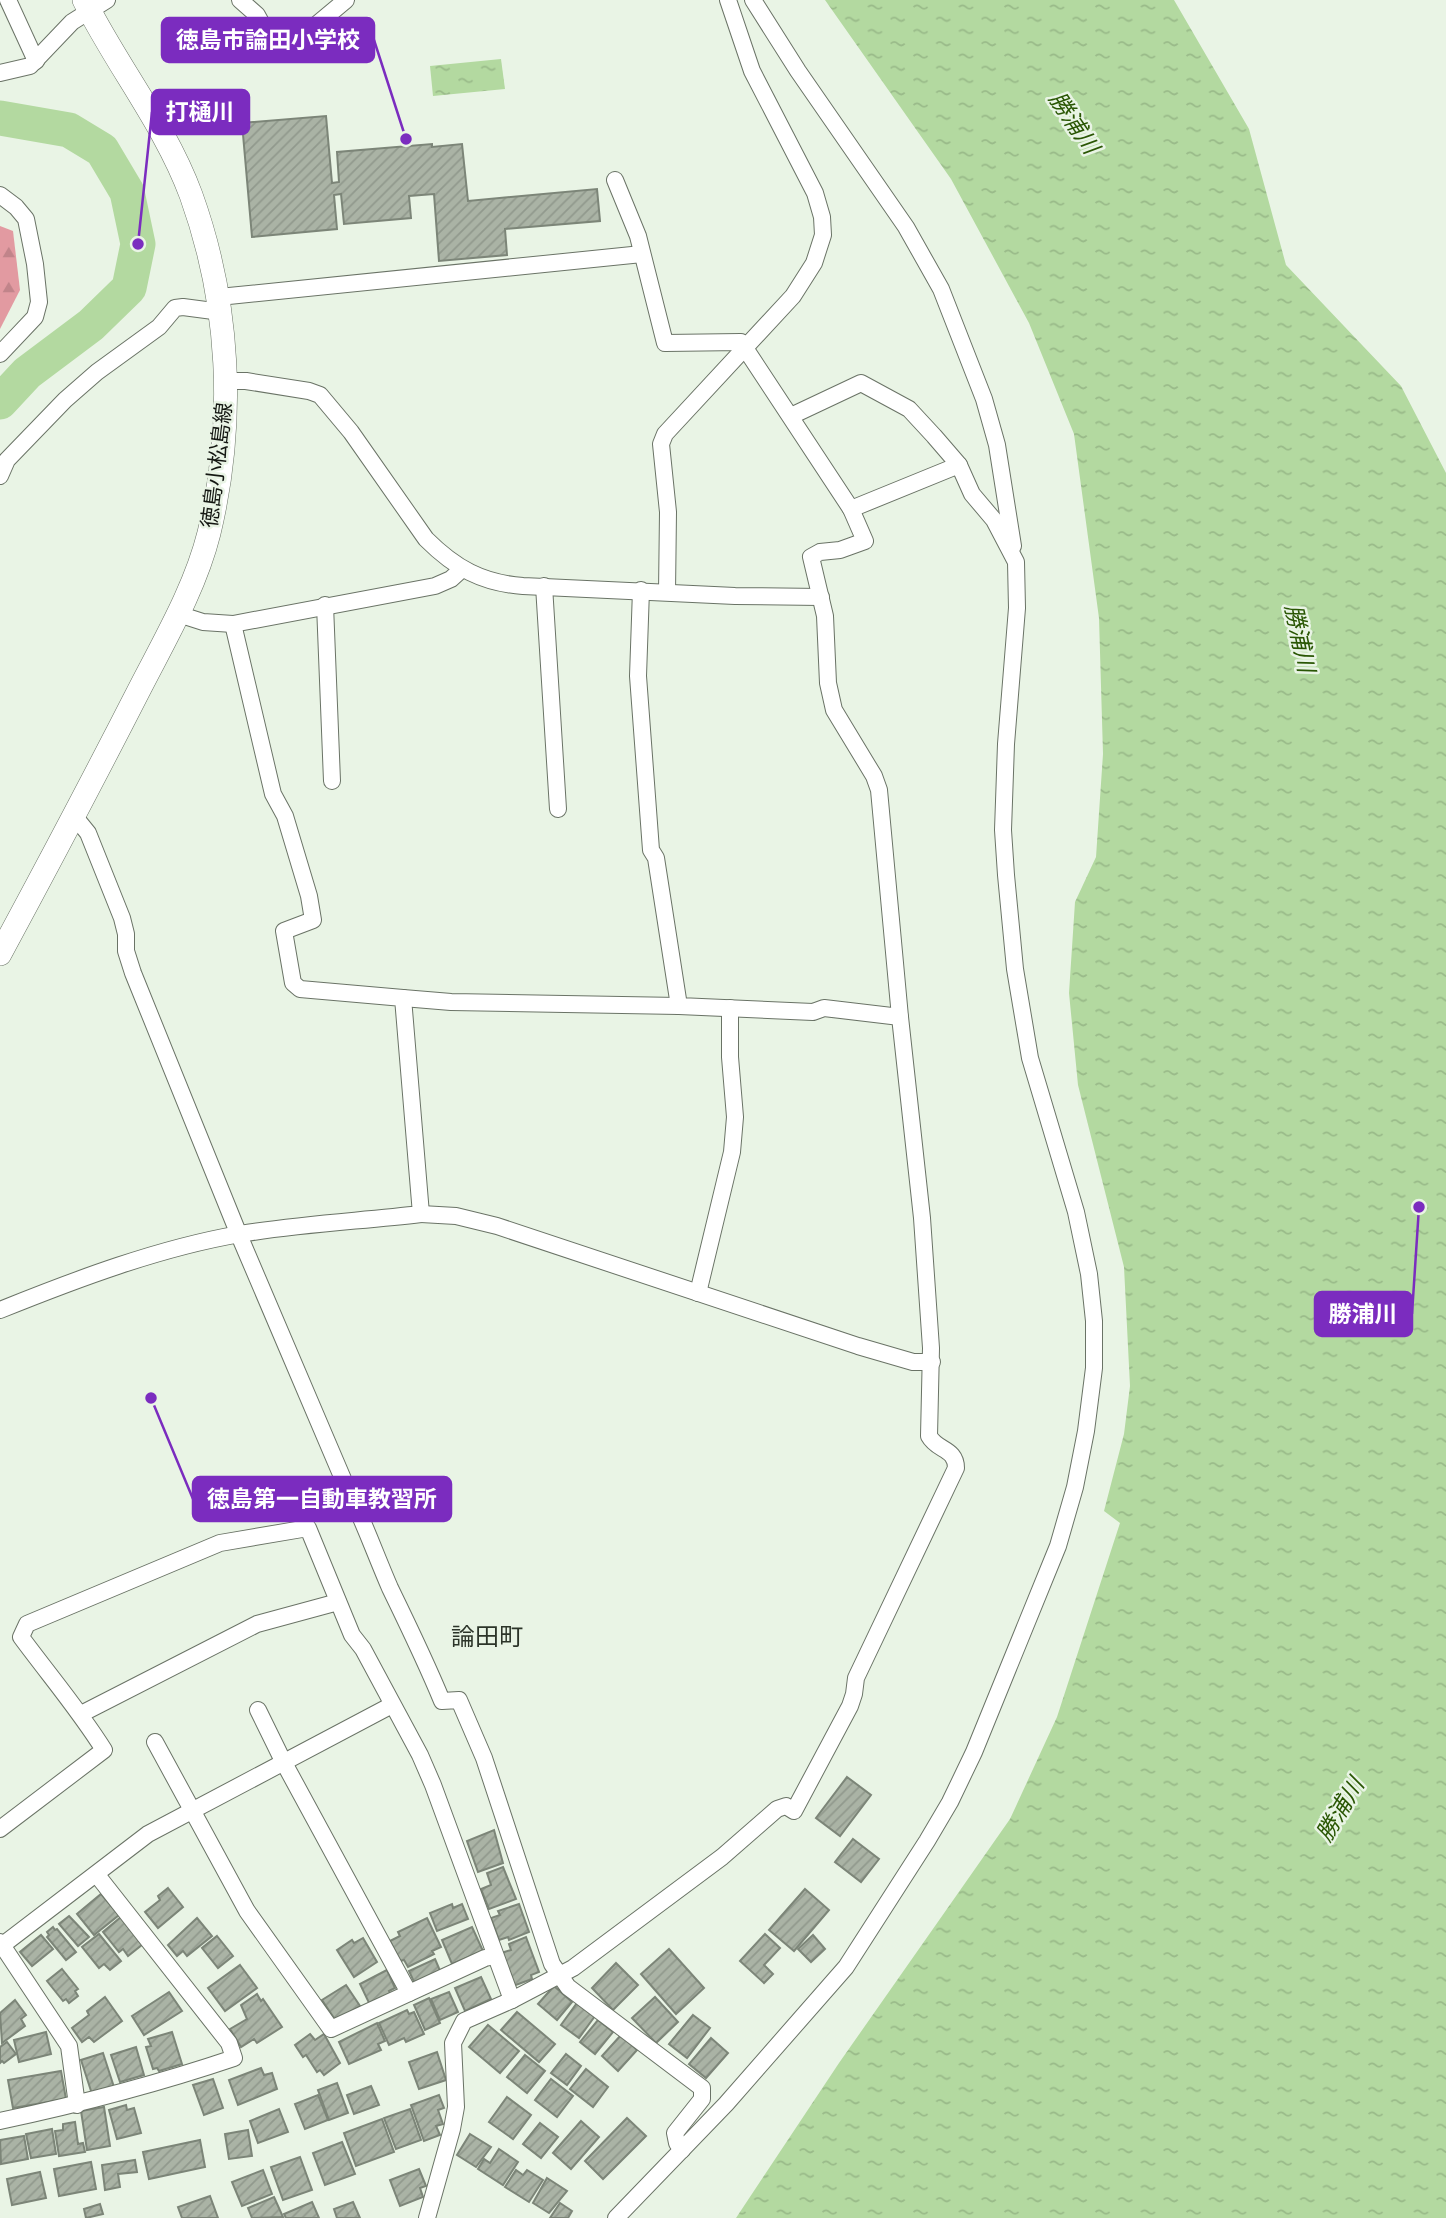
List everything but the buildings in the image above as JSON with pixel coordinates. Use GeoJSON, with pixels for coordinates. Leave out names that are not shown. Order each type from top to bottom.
{"type":"FeatureCollection","features":[{"type":"Feature","properties":{"kind":"main road","name":"徳島小松島線"},"geometry":{"type":"LineString","coordinates":[[0,954],[75,817],[178,614],[208,535],[221,464],[226,381],[220,305],[190,194],[167,144],[93,3]]}},
{"type":"Feature","properties":{"kind":"street"},"geometry":{"type":"LineString","coordinates":[[8,0],[36,61]]}},
{"type":"Feature","properties":{"kind":"street"},"geometry":{"type":"LineString","coordinates":[[240,0],[257,15],[274,46],[278,48],[291,46],[346,0]]}},
{"type":"Feature","properties":{"kind":"street"},"geometry":{"type":"LineString","coordinates":[[667,592],[668,512],[661,444],[665,434],[793,296],[814,263],[822,235],[822,216],[815,193],[752,71],[728,0]]}},
{"type":"Feature","properties":{"kind":"street"},"geometry":{"type":"LineString","coordinates":[[616,2218],[800,2022],[846,1967],[950,1802],[974,1752],[1058,1546],[1075,1487],[1094,1368],[1094,1321],[1089,1274],[1076,1212],[1030,1058],[1015,968],[1003,830],[1011,608],[1016,562],[997,445],[984,399],[941,289],[906,227],[798,71],[753,0]]}},
{"type":"Feature","properties":{"kind":"street"},"geometry":{"type":"LineString","coordinates":[[0,73],[30,66],[93,3]]}},
{"type":"Feature","properties":{"kind":"street"},"geometry":{"type":"LineString","coordinates":[[427,2218],[452,2129],[456,2107],[453,2043],[464,2021],[512,2000],[573,1968],[722,1857],[777,1810],[786,1806],[794,1811],[850,1706],[856,1678],[956,1468],[952,1453],[933,1443],[929,1436],[932,1362],[922,1218],[879,790],[874,776],[834,710],[828,683],[825,616],[811,557],[820,552],[840,550],[865,541],[852,509],[741,342],[665,343],[638,236],[615,180]]}},
{"type":"Feature","properties":{"kind":"street"},"geometry":{"type":"LineString","coordinates":[[0,195],[26,219],[39,302],[34,317],[0,354]]}},
{"type":"Feature","properties":{"kind":"street"},"geometry":{"type":"LineString","coordinates":[[0,476],[7,460],[65,400],[97,372],[159,327],[176,308],[642,254]]}},
{"type":"Feature","properties":{"kind":"street"},"geometry":{"type":"LineString","coordinates":[[226,381],[246,381],[320,395],[351,432],[426,539],[462,569],[498,584],[821,597]]}},
{"type":"Feature","properties":{"kind":"street"},"geometry":{"type":"LineString","coordinates":[[791,416],[861,383],[909,409],[959,465],[972,494],[994,520],[1016,562]]}},
{"type":"Feature","properties":{"kind":"street"},"geometry":{"type":"LineString","coordinates":[[852,509],[959,465]]}},
{"type":"Feature","properties":{"kind":"street"},"geometry":{"type":"LineString","coordinates":[[178,614],[202,622],[233,624],[435,586],[451,579],[462,569]]}},
{"type":"Feature","properties":{"kind":"street"},"geometry":{"type":"LineString","coordinates":[[544,586],[558,809]]}},
{"type":"Feature","properties":{"kind":"street"},"geometry":{"type":"LineString","coordinates":[[641,590],[638,676],[651,850],[656,858],[680,1006]]}},
{"type":"Feature","properties":{"kind":"street"},"geometry":{"type":"LineString","coordinates":[[326,605],[332,780]]}},
{"type":"Feature","properties":{"kind":"street"},"geometry":{"type":"LineString","coordinates":[[233,624],[273,794],[285,816],[309,896],[313,920],[284,931],[293,983],[300,989],[451,1002],[680,1006],[813,1012],[824,1008],[900,1017]]}},
{"type":"Feature","properties":{"kind":"street"},"geometry":{"type":"LineString","coordinates":[[75,817],[88,833],[122,918],[126,933],[125,951],[239,1235],[343,1479],[442,1701],[459,1700],[484,1758],[552,1964],[568,1987],[702,2088],[702,2099],[675,2133],[682,2150]]}},
{"type":"Feature","properties":{"kind":"street"},"geometry":{"type":"LineString","coordinates":[[403,998],[421,1214]]}},
{"type":"Feature","properties":{"kind":"street"},"geometry":{"type":"LineString","coordinates":[[698,1293],[732,1152],[735,1117],[730,1058],[730,1008]]}},
{"type":"Feature","properties":{"kind":"street"},"geometry":{"type":"LineString","coordinates":[[0,1310],[176,1249],[239,1235],[421,1214],[456,1216],[497,1226],[869,1349],[913,1362],[932,1362]]}},
{"type":"Feature","properties":{"kind":"street"},"geometry":{"type":"LineString","coordinates":[[0,1829],[104,1750],[81,1714],[54,1683],[21,1637],[27,1624],[220,1543],[308,1528],[352,1635],[363,1649],[433,1785],[512,2000]]}},
{"type":"Feature","properties":{"kind":"street"},"geometry":{"type":"LineString","coordinates":[[81,1714],[257,1624],[338,1602]]}},
{"type":"Feature","properties":{"kind":"street"},"geometry":{"type":"LineString","coordinates":[[77,2105],[69,2046],[1,1944],[97,1875],[148,1834],[392,1704]]}},
{"type":"Feature","properties":{"kind":"street"},"geometry":{"type":"LineString","coordinates":[[258,1710],[409,1993]]}},
{"type":"Feature","properties":{"kind":"street"},"geometry":{"type":"LineString","coordinates":[[155,1742],[247,1911],[331,2029],[485,1958],[495,1956]]}},
{"type":"Feature","properties":{"kind":"street"},"geometry":{"type":"LineString","coordinates":[[0,2121],[77,2105],[234,2058],[229,2043],[97,1875]]}},
{"type":"Feature","properties":{"kind":"green space"},"geometry":{"type":"Polygon","coordinates":[[[0,226],[13,231],[20,290],[0,329],[0,226]]]}},
{"type":"Feature","properties":{"kind":"water"},"geometry":{"type":"Polygon","coordinates":[[[825,0],[1174,0],[1249,129],[1286,265],[1401,386],[1446,473],[1446,2218],[736,2218],[839,2063],[1010,1819],[1057,1717],[1120,1523],[1104,1511],[1124,1434],[1130,1386],[1124,1267],[1078,1085],[1069,993],[1075,902],[1096,857],[1103,754],[1099,618],[1074,434],[1029,323],[951,179],[825,0]]]}},
{"type":"Feature","properties":{"kind":"water"},"geometry":{"type":"Polygon","coordinates":[[[501,59],[505,89],[433,96],[430,66],[501,59]]]}},
{"type":"Feature","properties":{"kind":"waterway"},"geometry":{"type":"LineString","coordinates":[[0,118],[69,130],[102,150],[127,192],[138,244],[129,288],[91,325],[27,373],[0,402]]}},
{"type":"Feature","properties":{"kind":"place","name":"徳島市論田小学校"},"geometry":{"type":"Point","coordinates":[406,139]}},
{"type":"Feature","properties":{"kind":"place","name":"打樋川"},"geometry":{"type":"Point","coordinates":[138,244]}},
{"type":"Feature","properties":{"kind":"place","name":"勝浦川"},"geometry":{"type":"Point","coordinates":[1419,1207]}},
{"type":"Feature","properties":{"kind":"place","name":"徳島第一自動車教習所"},"geometry":{"type":"Point","coordinates":[151,1398]}},
{"type":"Feature","properties":{"kind":"district","name":"論田町"},"geometry":{"type":"Point","coordinates":[487,1636]}}]}
